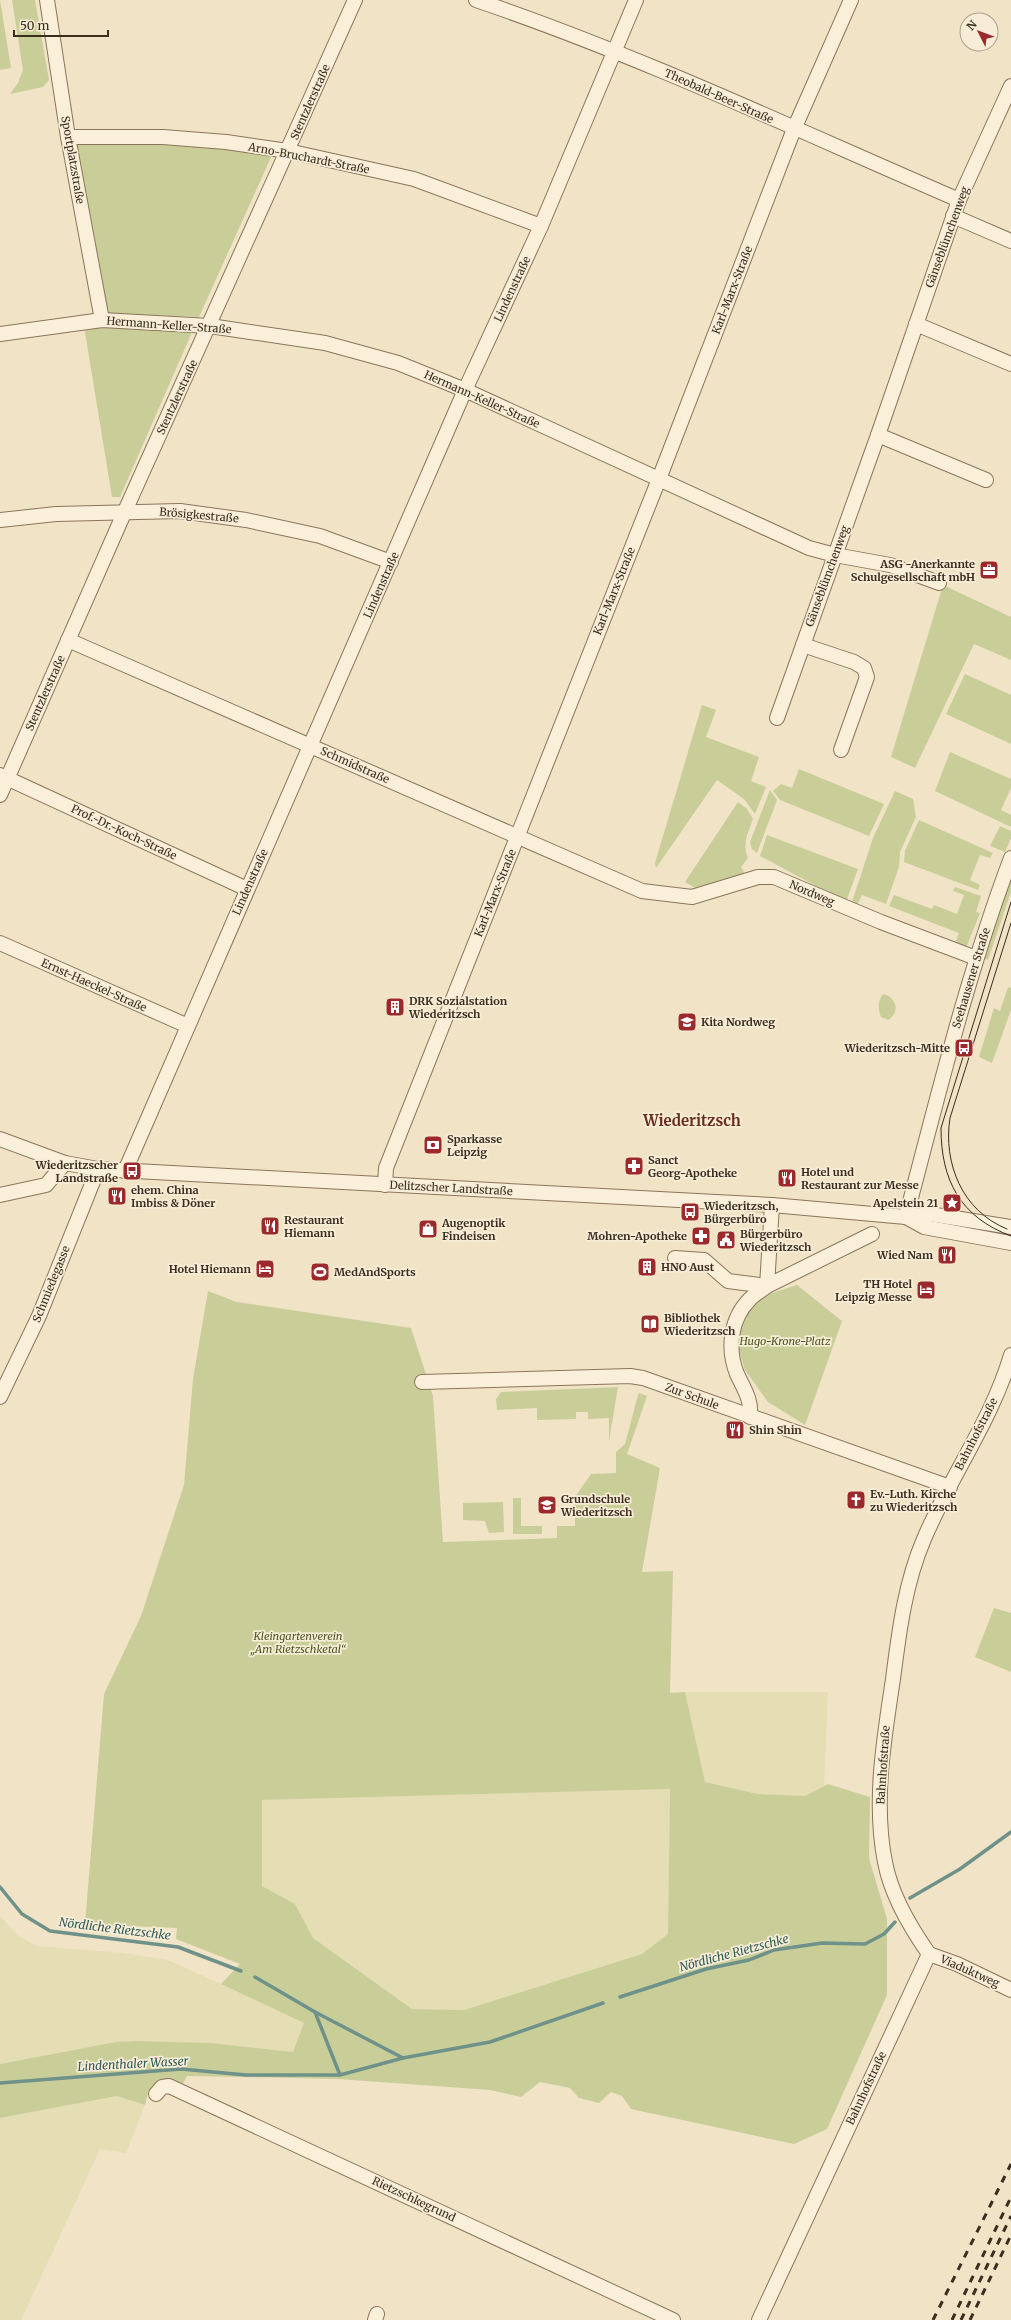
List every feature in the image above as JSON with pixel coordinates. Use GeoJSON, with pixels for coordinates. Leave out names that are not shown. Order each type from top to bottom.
{"type":"FeatureCollection","features":[{"type":"Feature","properties":{"kind":"street","name":"Sportplatzstraße"},"geometry":{"type":"LineString","coordinates":[[47,0],[68,137],[102,320]]}},
{"type":"Feature","properties":{"kind":"street","name":"Stentzlerstraße"},"geometry":{"type":"LineString","coordinates":[[0,795],[4,777],[68,640],[125,511],[210,326],[355,0]]}},
{"type":"Feature","properties":{"kind":"street","name":"Theobald-Beer-Straße"},"geometry":{"type":"LineString","coordinates":[[476,0],[550,25],[614,50],[959,200]]}},
{"type":"Feature","properties":{"kind":"street","name":"Lindenstraße"},"geometry":{"type":"LineString","coordinates":[[125,1171],[465,390],[541,226],[636,0]]}},
{"type":"Feature","properties":{"kind":"street","name":"Karl-Marx-Straße"},"geometry":{"type":"LineString","coordinates":[[385,1185],[386,1168],[659,479],[794,129],[851,0]]}},
{"type":"Feature","properties":{"kind":"street","name":"Gänseblümchenweg"},"geometry":{"type":"LineString","coordinates":[[777,718],[878,435],[953,216],[959,200],[1006,112],[1011,86]]}},
{"type":"Feature","properties":{"kind":"street","name":"Arno-Bruchardt-Straße"},"geometry":{"type":"LineString","coordinates":[[68,137],[163,137],[226,142],[288,151],[414,179],[541,226]]}},
{"type":"Feature","properties":{"kind":"street"},"geometry":{"type":"LineString","coordinates":[[953,216],[1011,241]]}},
{"type":"Feature","properties":{"kind":"street","name":"Hermann-Keller-Straße"},"geometry":{"type":"LineString","coordinates":[[0,334],[102,320],[210,326],[325,343],[398,363],[465,390],[809,548],[835,555],[890,565],[939,583]]}},
{"type":"Feature","properties":{"kind":"street"},"geometry":{"type":"LineString","coordinates":[[916,324],[1011,364]]}},
{"type":"Feature","properties":{"kind":"street"},"geometry":{"type":"LineString","coordinates":[[878,435],[986,480]]}},
{"type":"Feature","properties":{"kind":"street","name":"Brösigkestraße"},"geometry":{"type":"LineString","coordinates":[[0,520],[56,514],[125,511],[180,511],[246,520],[320,536],[391,562]]}},
{"type":"Feature","properties":{"kind":"street","name":"Schmidstraße"},"geometry":{"type":"LineString","coordinates":[[68,640],[311,745],[517,838],[642,891]]}},
{"type":"Feature","properties":{"kind":"street"},"geometry":{"type":"LineString","coordinates":[[803,645],[854,662],[864,668],[867,678],[841,750]]}},
{"type":"Feature","properties":{"kind":"street","name":"Prof.-Dr.-Koch-Straße"},"geometry":{"type":"LineString","coordinates":[[4,777],[247,889]]}},
{"type":"Feature","properties":{"kind":"street","name":"Seehausener Straße"},"geometry":{"type":"LineString","coordinates":[[906,1217],[944,1067],[976,958],[1011,858]]}},
{"type":"Feature","properties":{"kind":"street","name":"Nordweg"},"geometry":{"type":"LineString","coordinates":[[642,891],[692,897],[758,876],[774,877],[881,922],[976,958]]}},
{"type":"Feature","properties":{"kind":"street","name":"Ernst-Haeckel-Straße"},"geometry":{"type":"LineString","coordinates":[[0,943],[188,1026]]}},
{"type":"Feature","properties":{"kind":"street","name":"Delitzscher Landstraße"},"geometry":{"type":"LineString","coordinates":[[0,1139],[65,1163],[98,1169],[772,1205],[906,1217],[930,1214],[1011,1227]]}},
{"type":"Feature","properties":{"kind":"street"},"geometry":{"type":"LineString","coordinates":[[0,1195],[46,1185],[65,1163]]}},
{"type":"Feature","properties":{"kind":"street","name":"Schmiedegasse"},"geometry":{"type":"LineString","coordinates":[[0,1397],[39,1316],[98,1169]]}},
{"type":"Feature","properties":{"kind":"street"},"geometry":{"type":"LineString","coordinates":[[767,1286],[772,1205]]}},
{"type":"Feature","properties":{"kind":"street","name":"Delitzscher Landstraße"},"geometry":{"type":"LineString","coordinates":[[906,1217],[924,1228],[1011,1243]]}},
{"type":"Feature","properties":{"kind":"street"},"geometry":{"type":"LineString","coordinates":[[750,1417],[752,1407],[737,1373],[730,1349],[733,1328],[749,1299],[767,1286],[872,1234]]}},
{"type":"Feature","properties":{"kind":"street"},"geometry":{"type":"LineString","coordinates":[[675,1258],[704,1260],[728,1282],[767,1286]]}},
{"type":"Feature","properties":{"kind":"street","name":"Bahnhofstraße"},"geometry":{"type":"LineString","coordinates":[[759,2320],[929,1954],[906,1917],[893,1889],[885,1863],[879,1791],[894,1671],[912,1573],[924,1538],[993,1401],[1006,1373],[1011,1355]]}},
{"type":"Feature","properties":{"kind":"street","name":"Zur Schule"},"geometry":{"type":"LineString","coordinates":[[422,1382],[630,1376],[644,1378],[950,1487]]}},
{"type":"Feature","properties":{"kind":"street","name":"Viaduktweg"},"geometry":{"type":"LineString","coordinates":[[929,1954],[957,1964],[1011,1990]]}},
{"type":"Feature","properties":{"kind":"street","name":"Rietzschkegrund"},"geometry":{"type":"LineString","coordinates":[[156,2094],[162,2087],[169,2086],[673,2320]]}},
{"type":"Feature","properties":{"kind":"shaded area"},"geometry":{"type":"Polygon","coordinates":[[[685,1692],[828,1692],[824,1786],[805,1796],[758,1794],[705,1782],[685,1692]]]}},
{"type":"Feature","properties":{"kind":"shaded area"},"geometry":{"type":"Polygon","coordinates":[[[670,1789],[668,1934],[642,1954],[464,2010],[412,2009],[313,1938],[295,1904],[262,1886],[262,1800],[670,1789]]]}},
{"type":"Feature","properties":{"kind":"shaded area"},"geometry":{"type":"Polygon","coordinates":[[[0,1916],[17,1935],[37,1946],[123,1953],[168,1960],[221,1984],[304,2023],[294,2052],[211,2043],[138,2041],[116,2042],[0,2064],[0,1916]]]}},
{"type":"Feature","properties":{"kind":"shaded area"},"geometry":{"type":"Polygon","coordinates":[[[117,2096],[145,2105],[126,2153],[100,2149],[21,2320],[0,2320],[0,2118],[117,2096]]]}},
{"type":"Feature","properties":{"kind":"green space"},"geometry":{"type":"Polygon","coordinates":[[[0,0],[11,68],[0,70],[0,0]]]}},
{"type":"Feature","properties":{"kind":"green space"},"geometry":{"type":"Polygon","coordinates":[[[12,0],[35,0],[49,80],[43,87],[10,94],[18,83],[23,70],[12,0]]]}},
{"type":"Feature","properties":{"kind":"green space"},"geometry":{"type":"Polygon","coordinates":[[[76,141],[174,141],[272,155],[199,317],[106,313],[76,141]]]}},
{"type":"Feature","properties":{"kind":"green space"},"geometry":{"type":"Polygon","coordinates":[[[84,326],[193,330],[120,497],[112,497],[84,326]]]}},
{"type":"Feature","properties":{"kind":"green space"},"geometry":{"type":"Polygon","coordinates":[[[943,585],[1011,617],[1011,660],[974,644],[915,768],[891,757],[943,585]]]}},
{"type":"Feature","properties":{"kind":"green space"},"geometry":{"type":"Polygon","coordinates":[[[965,674],[1011,695],[1011,744],[946,714],[965,674]]]}},
{"type":"Feature","properties":{"kind":"green space"},"geometry":{"type":"Polygon","coordinates":[[[702,705],[716,710],[706,737],[759,757],[751,781],[766,787],[755,814],[744,799],[717,780],[656,868],[655,863],[702,705]]]}},
{"type":"Feature","properties":{"kind":"green space"},"geometry":{"type":"Polygon","coordinates":[[[950,752],[1011,779],[1011,788],[1001,810],[1011,815],[1011,827],[935,791],[950,752]]]}},
{"type":"Feature","properties":{"kind":"green space"},"geometry":{"type":"Polygon","coordinates":[[[799,769],[884,804],[869,836],[780,800],[773,791],[781,784],[792,788],[799,769]]]}},
{"type":"Feature","properties":{"kind":"green space"},"geometry":{"type":"Polygon","coordinates":[[[770,790],[777,800],[757,853],[752,849],[750,842],[770,790]]]}},
{"type":"Feature","properties":{"kind":"green space"},"geometry":{"type":"Polygon","coordinates":[[[895,791],[913,799],[916,817],[900,852],[899,867],[886,904],[862,895],[857,905],[852,902],[873,838],[895,791]]]}},
{"type":"Feature","properties":{"kind":"green space"},"geometry":{"type":"Polygon","coordinates":[[[738,802],[747,809],[753,819],[746,843],[746,853],[748,858],[741,867],[745,874],[702,892],[685,882],[738,802]]]}},
{"type":"Feature","properties":{"kind":"green space"},"geometry":{"type":"Polygon","coordinates":[[[919,820],[993,853],[990,858],[980,855],[970,880],[980,885],[978,890],[904,862],[905,851],[919,820]]]}},
{"type":"Feature","properties":{"kind":"green space"},"geometry":{"type":"Polygon","coordinates":[[[1000,826],[1011,831],[1011,838],[1005,852],[990,846],[1000,826]]]}},
{"type":"Feature","properties":{"kind":"green space"},"geometry":{"type":"Polygon","coordinates":[[[767,835],[858,869],[846,902],[760,856],[767,835]]]}},
{"type":"Feature","properties":{"kind":"green space"},"geometry":{"type":"Polygon","coordinates":[[[1011,874],[1011,892],[988,960],[983,958],[1011,874]]]}},
{"type":"Feature","properties":{"kind":"green space"},"geometry":{"type":"Polygon","coordinates":[[[955,887],[981,896],[976,912],[980,913],[966,948],[954,946],[959,933],[889,906],[894,895],[932,909],[934,905],[957,914],[964,895],[953,891],[955,887]]]}},
{"type":"Feature","properties":{"kind":"green space"},"geometry":{"type":"Polygon","coordinates":[[[1008,987],[1011,988],[1011,1010],[992,1063],[979,1057],[994,1008],[1000,1011],[1008,987]]]}},
{"type":"Feature","properties":{"kind":"green space"},"geometry":{"type":"Polygon","coordinates":[[[883,994],[894,1001],[896,1009],[895,1013],[888,1020],[881,1017],[879,1011],[879,1003],[883,994]]]}},
{"type":"Feature","properties":{"kind":"green space","name":"Hugo-Krone-Platz"},"geometry":{"type":"Polygon","coordinates":[[[797,1285],[842,1321],[805,1425],[768,1402],[745,1370],[737,1344],[746,1315],[755,1303],[766,1295],[797,1285]]]}},
{"type":"Feature","properties":{"kind":"green space","name":"Kleingartenverein „Am Rietzschketal“"},"geometry":{"type":"Polygon","coordinates":[[[208,1291],[237,1302],[411,1328],[433,1396],[443,1542],[557,1538],[557,1526],[575,1526],[575,1497],[591,1474],[616,1473],[616,1452],[625,1444],[638,1395],[639,1393],[647,1396],[627,1454],[660,1468],[642,1572],[673,1571],[670,1693],[685,1692],[705,1782],[758,1794],[805,1796],[828,1784],[870,1797],[869,1858],[887,1919],[887,1995],[827,2129],[794,2144],[631,2109],[622,2096],[611,2092],[599,2103],[579,2098],[570,2088],[540,2082],[521,2097],[490,2090],[338,2079],[187,2076],[182,2085],[157,2083],[148,2092],[145,2105],[117,2096],[0,2118],[0,2064],[116,2042],[138,2041],[211,2043],[293,2052],[304,2023],[221,1984],[240,1964],[176,1939],[177,1928],[85,1924],[104,1694],[141,1616],[184,1485],[193,1379],[208,1291]],[[670,1789],[262,1800],[262,1886],[295,1904],[313,1938],[412,2009],[464,2010],[642,1954],[668,1934],[670,1789]]]}},
{"type":"Feature","properties":{"kind":"green space"},"geometry":{"type":"Polygon","coordinates":[[[618,1387],[609,1441],[609,1418],[588,1419],[588,1412],[576,1412],[576,1419],[537,1420],[537,1408],[497,1410],[496,1399],[501,1392],[618,1387]]]}},
{"type":"Feature","properties":{"kind":"green space"},"geometry":{"type":"Polygon","coordinates":[[[513,1498],[521,1498],[521,1526],[542,1526],[542,1534],[513,1534],[513,1498]]]}},
{"type":"Feature","properties":{"kind":"green space"},"geometry":{"type":"Polygon","coordinates":[[[503,1502],[504,1532],[489,1533],[485,1521],[463,1520],[463,1503],[503,1502]]]}},
{"type":"Feature","properties":{"kind":"green space"},"geometry":{"type":"Polygon","coordinates":[[[994,1608],[1011,1613],[1011,1672],[975,1657],[994,1608]]]}},
{"type":"Feature","properties":{"kind":"waterway","name":"Nördliche Rietzschke"},"geometry":{"type":"LineString","coordinates":[[910,1898],[960,1869],[1011,1832]]}},
{"type":"Feature","properties":{"kind":"waterway","name":"Nördliche Rietzschke"},"geometry":{"type":"LineString","coordinates":[[0,1887],[22,1914],[50,1931],[178,1947],[241,1971]]}},
{"type":"Feature","properties":{"kind":"waterway","name":"Nördliche Rietzschke"},"geometry":{"type":"LineString","coordinates":[[620,1997],[706,1969],[749,1960],[774,1950],[822,1943],[865,1944],[884,1934],[895,1922]]}},
{"type":"Feature","properties":{"kind":"waterway","name":"Nördliche Rietzschke"},"geometry":{"type":"LineString","coordinates":[[255,1977],[315,2012],[340,2075]]}},
{"type":"Feature","properties":{"kind":"waterway","name":"Lindenthaler Wasser"},"geometry":{"type":"LineString","coordinates":[[0,2083],[181,2069],[246,2075],[340,2075],[403,2058],[490,2042],[603,2003]]}},
{"type":"Feature","properties":{"kind":"waterway","name":"Nördliche Rietzschke"},"geometry":{"type":"LineString","coordinates":[[315,2012],[403,2058]]}},
{"type":"Feature","properties":{"kind":"tram line"},"geometry":{"type":"LineString","coordinates":[[1011,902],[941,1128],[945,1164],[950,1180],[957,1194],[966,1207],[979,1218],[993,1228],[1011,1236]]}},
{"type":"Feature","properties":{"kind":"tram line"},"geometry":{"type":"LineString","coordinates":[[1007,1229],[991,1221],[967,1198],[959,1184],[953,1168],[949,1135],[950,1118],[1011,923]]}},
{"type":"Feature","properties":{"kind":"railway"},"geometry":{"type":"LineString","coordinates":[[933,2320],[1011,2164]]}},
{"type":"Feature","properties":{"kind":"railway"},"geometry":{"type":"LineString","coordinates":[[952,2320],[1011,2197]]}},
{"type":"Feature","properties":{"kind":"railway"},"geometry":{"type":"LineString","coordinates":[[961,2320],[1011,2216]]}},
{"type":"Feature","properties":{"kind":"railway"},"geometry":{"type":"LineString","coordinates":[[970,2320],[1011,2235]]}},
{"type":"Feature","properties":{"kind":"place","name":"ASG -Anerkannte Schulgesellschaft mbH"},"geometry":{"type":"Point","coordinates":[989,570]}},
{"type":"Feature","properties":{"kind":"place","name":"DRK Sozialstation Wiederitzsch"},"geometry":{"type":"Point","coordinates":[395,1007]}},
{"type":"Feature","properties":{"kind":"place","name":"Kita Nordweg"},"geometry":{"type":"Point","coordinates":[687,1022]}},
{"type":"Feature","properties":{"kind":"place","name":"Wiederitzsch-Mitte"},"geometry":{"type":"Point","coordinates":[964,1048]}},
{"type":"Feature","properties":{"kind":"place","name":"Sparkasse Leipzig"},"geometry":{"type":"Point","coordinates":[433,1145]}},
{"type":"Feature","properties":{"kind":"place","name":"Sanct Georg-Apotheke"},"geometry":{"type":"Point","coordinates":[634,1166]}},
{"type":"Feature","properties":{"kind":"place","name":"Wiederitzscher Landstraße"},"geometry":{"type":"Point","coordinates":[132,1171]}},
{"type":"Feature","properties":{"kind":"place","name":"Hotel und Restaurant zur Messe"},"geometry":{"type":"Point","coordinates":[787,1178]}},
{"type":"Feature","properties":{"kind":"place","name":"ehem. China Imbiss & Döner"},"geometry":{"type":"Point","coordinates":[117,1196]}},
{"type":"Feature","properties":{"kind":"place","name":"Apelstein 21"},"geometry":{"type":"Point","coordinates":[952,1203]}},
{"type":"Feature","properties":{"kind":"place","name":"Wiederitzsch, Bürgerbüro"},"geometry":{"type":"Point","coordinates":[690,1212]}},
{"type":"Feature","properties":{"kind":"place","name":"Restaurant Hiemann"},"geometry":{"type":"Point","coordinates":[270,1226]}},
{"type":"Feature","properties":{"kind":"place","name":"Augenoptik Findeisen"},"geometry":{"type":"Point","coordinates":[428,1229]}},
{"type":"Feature","properties":{"kind":"place","name":"Mohren-Apotheke"},"geometry":{"type":"Point","coordinates":[701,1236]}},
{"type":"Feature","properties":{"kind":"place","name":"Bürgerbüro Wiederitzsch"},"geometry":{"type":"Point","coordinates":[726,1240]}},
{"type":"Feature","properties":{"kind":"place","name":"Wied Nam"},"geometry":{"type":"Point","coordinates":[947,1255]}},
{"type":"Feature","properties":{"kind":"place","name":"HNO Aust"},"geometry":{"type":"Point","coordinates":[647,1267]}},
{"type":"Feature","properties":{"kind":"place","name":"Hotel Hiemann"},"geometry":{"type":"Point","coordinates":[265,1269]}},
{"type":"Feature","properties":{"kind":"place","name":"MedAndSports"},"geometry":{"type":"Point","coordinates":[320,1272]}},
{"type":"Feature","properties":{"kind":"place","name":"TH Hotel Leipzig Messe"},"geometry":{"type":"Point","coordinates":[926,1290]}},
{"type":"Feature","properties":{"kind":"place","name":"Bibliothek Wiederitzsch"},"geometry":{"type":"Point","coordinates":[650,1324]}},
{"type":"Feature","properties":{"kind":"place","name":"Shin Shin"},"geometry":{"type":"Point","coordinates":[735,1430]}},
{"type":"Feature","properties":{"kind":"place","name":"Ev.-Luth. Kirche zu Wiederitzsch"},"geometry":{"type":"Point","coordinates":[856,1500]}},
{"type":"Feature","properties":{"kind":"place","name":"Grundschule Wiederitzsch"},"geometry":{"type":"Point","coordinates":[547,1505]}},
{"type":"Feature","properties":{"kind":"district","name":"Wiederitzsch"},"geometry":{"type":"Point","coordinates":[692,1121]}}]}
